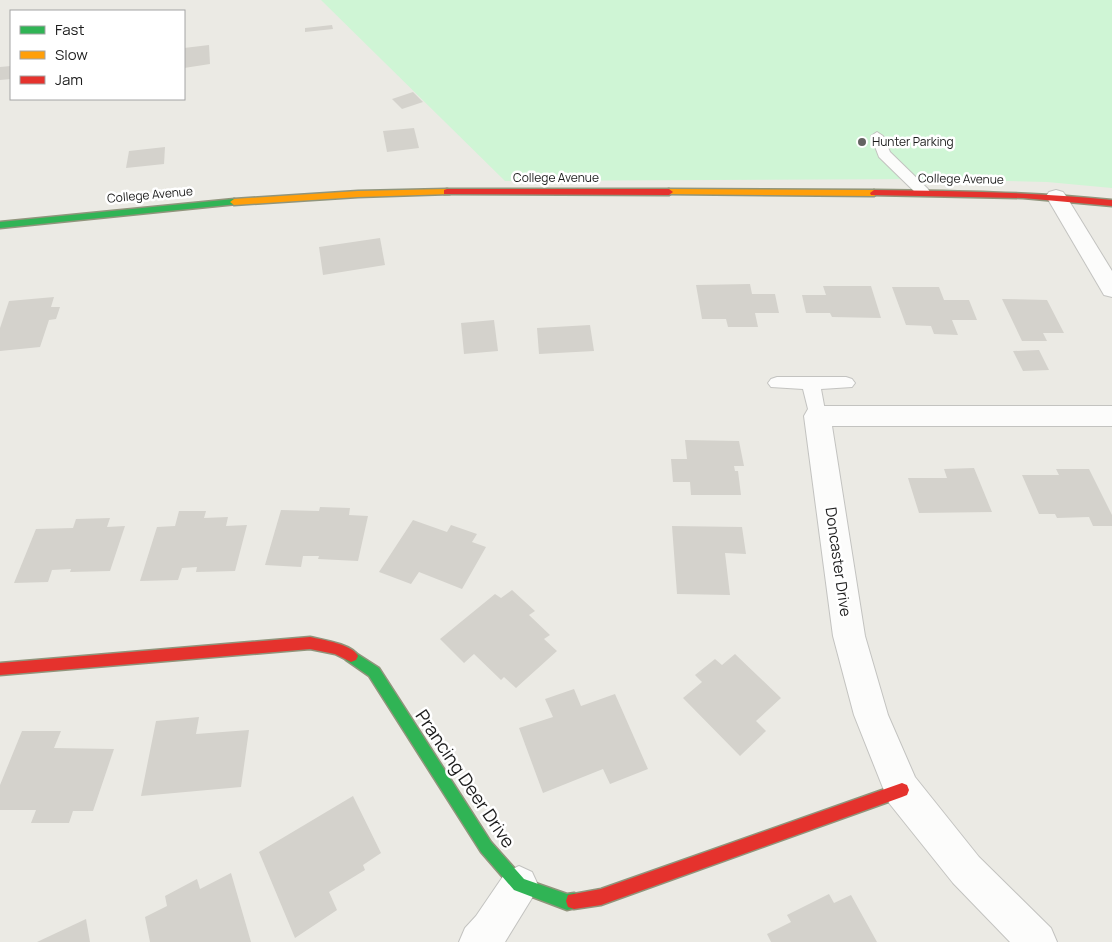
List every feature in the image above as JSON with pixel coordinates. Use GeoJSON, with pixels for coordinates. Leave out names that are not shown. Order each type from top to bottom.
{"type":"FeatureCollection","features":[{"type":"Feature","properties":{"kind":"street","name":"College Avenue"},"geometry":{"type":"LineString","coordinates":[[0,225],[214,203],[409,192],[923,192],[1056,196],[1112,203]]}},
{"type":"Feature","properties":{"kind":"street"},"geometry":{"type":"LineString","coordinates":[[1056,196],[1112,290]]}},
{"type":"Feature","properties":{"kind":"street"},"geometry":{"type":"LineString","coordinates":[[817,416],[1112,416]]}},
{"type":"Feature","properties":{"kind":"street","name":"Doncaster Drive"},"geometry":{"type":"LineString","coordinates":[[817,416],[849,636],[871,715],[902,790],[966,870],[1037,942]]}},
{"type":"Feature","properties":{"kind":"street","name":"Prancing Deer Drive"},"geometry":{"type":"LineString","coordinates":[[0,669],[310,644],[335,647],[357,657],[374,672],[486,848],[519,885],[567,902],[601,897],[902,790]]}},
{"type":"Feature","properties":{"kind":"street"},"geometry":{"type":"LineString","coordinates":[[479,942],[490,930],[519,885]]}},
{"type":"Feature","properties":{"kind":"lane"},"geometry":{"type":"LineString","coordinates":[[877,136],[884,154],[923,192]]}},
{"type":"Feature","properties":{"kind":"lane"},"geometry":{"type":"LineString","coordinates":[[777,382],[846,383]]}},
{"type":"Feature","properties":{"kind":"lane"},"geometry":{"type":"LineString","coordinates":[[811,382],[817,416]]}},
{"type":"Feature","properties":{"kind":"green space"},"geometry":{"type":"Polygon","coordinates":[[[321,0],[1112,0],[1112,188],[1047,182],[920,179],[505,181],[321,0]]]}},
{"type":"Feature","properties":{"kind":"building"},"geometry":{"type":"Polygon","coordinates":[[[332,25],[333,29],[305,32],[305,28],[332,25]]]}},
{"type":"Feature","properties":{"kind":"building"},"geometry":{"type":"Polygon","coordinates":[[[209,45],[210,64],[185,68],[185,48],[209,45]]]}},
{"type":"Feature","properties":{"kind":"building"},"geometry":{"type":"Polygon","coordinates":[[[10,66],[10,79],[0,80],[0,67],[10,66]]]}},
{"type":"Feature","properties":{"kind":"building"},"geometry":{"type":"Polygon","coordinates":[[[413,92],[423,102],[402,109],[392,99],[413,92]]]}},
{"type":"Feature","properties":{"kind":"building"},"geometry":{"type":"Polygon","coordinates":[[[414,128],[419,148],[387,152],[383,131],[414,128]]]}},
{"type":"Feature","properties":{"kind":"building"},"geometry":{"type":"Polygon","coordinates":[[[165,147],[164,164],[126,168],[129,151],[165,147]]]}},
{"type":"Feature","properties":{"kind":"building"},"geometry":{"type":"Polygon","coordinates":[[[380,238],[385,265],[323,275],[319,247],[380,238]]]}},
{"type":"Feature","properties":{"kind":"building"},"geometry":{"type":"Polygon","coordinates":[[[750,284],[752,294],[775,294],[779,313],[755,313],[758,327],[728,327],[726,319],[702,319],[696,285],[750,284]]]}},
{"type":"Feature","properties":{"kind":"building"},"geometry":{"type":"Polygon","coordinates":[[[823,286],[871,286],[881,318],[832,317],[830,313],[806,313],[802,295],[826,295],[823,286]]]}},
{"type":"Feature","properties":{"kind":"building"},"geometry":{"type":"Polygon","coordinates":[[[892,287],[939,287],[944,300],[969,300],[977,320],[952,320],[958,335],[934,334],[931,326],[906,325],[892,287]]]}},
{"type":"Feature","properties":{"kind":"building"},"geometry":{"type":"Polygon","coordinates":[[[54,297],[51,307],[60,307],[56,319],[49,320],[40,347],[0,351],[0,328],[9,301],[54,297]]]}},
{"type":"Feature","properties":{"kind":"building"},"geometry":{"type":"Polygon","coordinates":[[[1002,299],[1047,300],[1064,333],[1043,333],[1047,341],[1022,341],[1002,299]]]}},
{"type":"Feature","properties":{"kind":"building"},"geometry":{"type":"Polygon","coordinates":[[[494,320],[498,351],[464,354],[461,323],[494,320]]]}},
{"type":"Feature","properties":{"kind":"building"},"geometry":{"type":"Polygon","coordinates":[[[590,325],[594,351],[539,354],[537,328],[590,325]]]}},
{"type":"Feature","properties":{"kind":"building"},"geometry":{"type":"Polygon","coordinates":[[[1039,350],[1049,370],[1023,371],[1013,351],[1039,350]]]}},
{"type":"Feature","properties":{"kind":"building"},"geometry":{"type":"Polygon","coordinates":[[[685,440],[739,441],[744,466],[734,466],[735,471],[738,471],[741,495],[691,495],[690,482],[673,482],[671,459],[687,459],[685,440]]]}},
{"type":"Feature","properties":{"kind":"building"},"geometry":{"type":"Polygon","coordinates":[[[974,468],[992,512],[919,513],[908,478],[947,478],[944,469],[974,468]]]}},
{"type":"Feature","properties":{"kind":"building"},"geometry":{"type":"Polygon","coordinates":[[[1056,469],[1089,469],[1112,515],[1112,526],[1093,526],[1089,517],[1057,518],[1055,514],[1039,514],[1022,475],[1059,475],[1056,469]]]}},
{"type":"Feature","properties":{"kind":"building"},"geometry":{"type":"Polygon","coordinates":[[[320,507],[350,508],[349,515],[368,516],[358,561],[318,559],[319,556],[303,556],[301,567],[265,565],[281,510],[319,511],[320,507]]]}},
{"type":"Feature","properties":{"kind":"building"},"geometry":{"type":"Polygon","coordinates":[[[179,511],[206,511],[204,518],[228,517],[226,526],[247,525],[235,571],[196,572],[197,567],[182,568],[178,580],[140,581],[157,527],[175,526],[179,511]]]}},
{"type":"Feature","properties":{"kind":"building"},"geometry":{"type":"Polygon","coordinates":[[[110,518],[107,527],[125,526],[110,571],[70,572],[71,569],[52,570],[48,582],[14,583],[36,529],[73,528],[76,519],[110,518]]]}},
{"type":"Feature","properties":{"kind":"building"},"geometry":{"type":"Polygon","coordinates":[[[413,520],[447,532],[451,525],[477,534],[472,542],[486,547],[462,589],[419,572],[411,584],[379,572],[413,520]]]}},
{"type":"Feature","properties":{"kind":"building"},"geometry":{"type":"Polygon","coordinates":[[[672,526],[742,527],[746,554],[725,553],[730,595],[677,594],[672,526]]]}},
{"type":"Feature","properties":{"kind":"building"},"geometry":{"type":"Polygon","coordinates":[[[512,590],[535,611],[529,615],[550,635],[544,639],[557,651],[516,688],[504,677],[501,680],[474,654],[464,663],[440,639],[495,594],[501,598],[512,590]]]}},
{"type":"Feature","properties":{"kind":"building"},"geometry":{"type":"Polygon","coordinates":[[[735,654],[781,698],[756,721],[766,731],[740,756],[683,698],[702,682],[695,675],[715,659],[722,665],[735,654]]]}},
{"type":"Feature","properties":{"kind":"building"},"geometry":{"type":"Polygon","coordinates":[[[574,689],[581,706],[615,694],[648,769],[610,784],[603,769],[543,793],[519,728],[553,717],[545,699],[574,689]]]}},
{"type":"Feature","properties":{"kind":"building"},"geometry":{"type":"Polygon","coordinates":[[[199,717],[196,734],[249,730],[241,787],[141,796],[156,721],[199,717]]]}},
{"type":"Feature","properties":{"kind":"building"},"geometry":{"type":"Polygon","coordinates":[[[22,731],[61,731],[54,748],[114,749],[93,811],[73,811],[69,823],[31,823],[36,810],[0,810],[0,785],[22,731]]]}},
{"type":"Feature","properties":{"kind":"building"},"geometry":{"type":"Polygon","coordinates":[[[353,796],[381,853],[363,865],[365,870],[329,892],[337,910],[295,938],[259,852],[353,796]]]}},
{"type":"Feature","properties":{"kind":"building"},"geometry":{"type":"Polygon","coordinates":[[[231,873],[251,942],[150,942],[145,917],[167,906],[165,896],[197,879],[200,889],[231,873]]]}},
{"type":"Feature","properties":{"kind":"building"},"geometry":{"type":"Polygon","coordinates":[[[829,894],[834,903],[851,895],[877,942],[771,942],[767,934],[791,922],[787,915],[829,894]]]}},
{"type":"Feature","properties":{"kind":"building"},"geometry":{"type":"Polygon","coordinates":[[[86,919],[90,942],[37,942],[86,919]]]}},
{"type":"Feature","properties":{"kind":"traffic: fast"},"geometry":{"type":"LineString","coordinates":[[0,225],[234,202]]}},
{"type":"Feature","properties":{"kind":"traffic: fast"},"geometry":{"type":"LineString","coordinates":[[351,656],[374,672],[486,847],[519,885],[567,902],[574,901]]}},
{"type":"Feature","properties":{"kind":"traffic: slow"},"geometry":{"type":"LineString","coordinates":[[234,202],[358,194],[447,192]]}},
{"type":"Feature","properties":{"kind":"traffic: slow"},"geometry":{"type":"LineString","coordinates":[[669,192],[874,193]]}},
{"type":"Feature","properties":{"kind":"traffic: jam"},"geometry":{"type":"LineString","coordinates":[[447,192],[669,192]]}},
{"type":"Feature","properties":{"kind":"traffic: jam"},"geometry":{"type":"LineString","coordinates":[[874,193],[1023,195],[1112,203]]}},
{"type":"Feature","properties":{"kind":"traffic: jam"},"geometry":{"type":"LineString","coordinates":[[0,669],[310,643],[337,649],[351,656]]}},
{"type":"Feature","properties":{"kind":"traffic: jam"},"geometry":{"type":"LineString","coordinates":[[574,901],[601,897],[902,790]]}},
{"type":"Feature","properties":{"kind":"place","name":"Hunter Parking"},"geometry":{"type":"Point","coordinates":[862,142]}}]}
